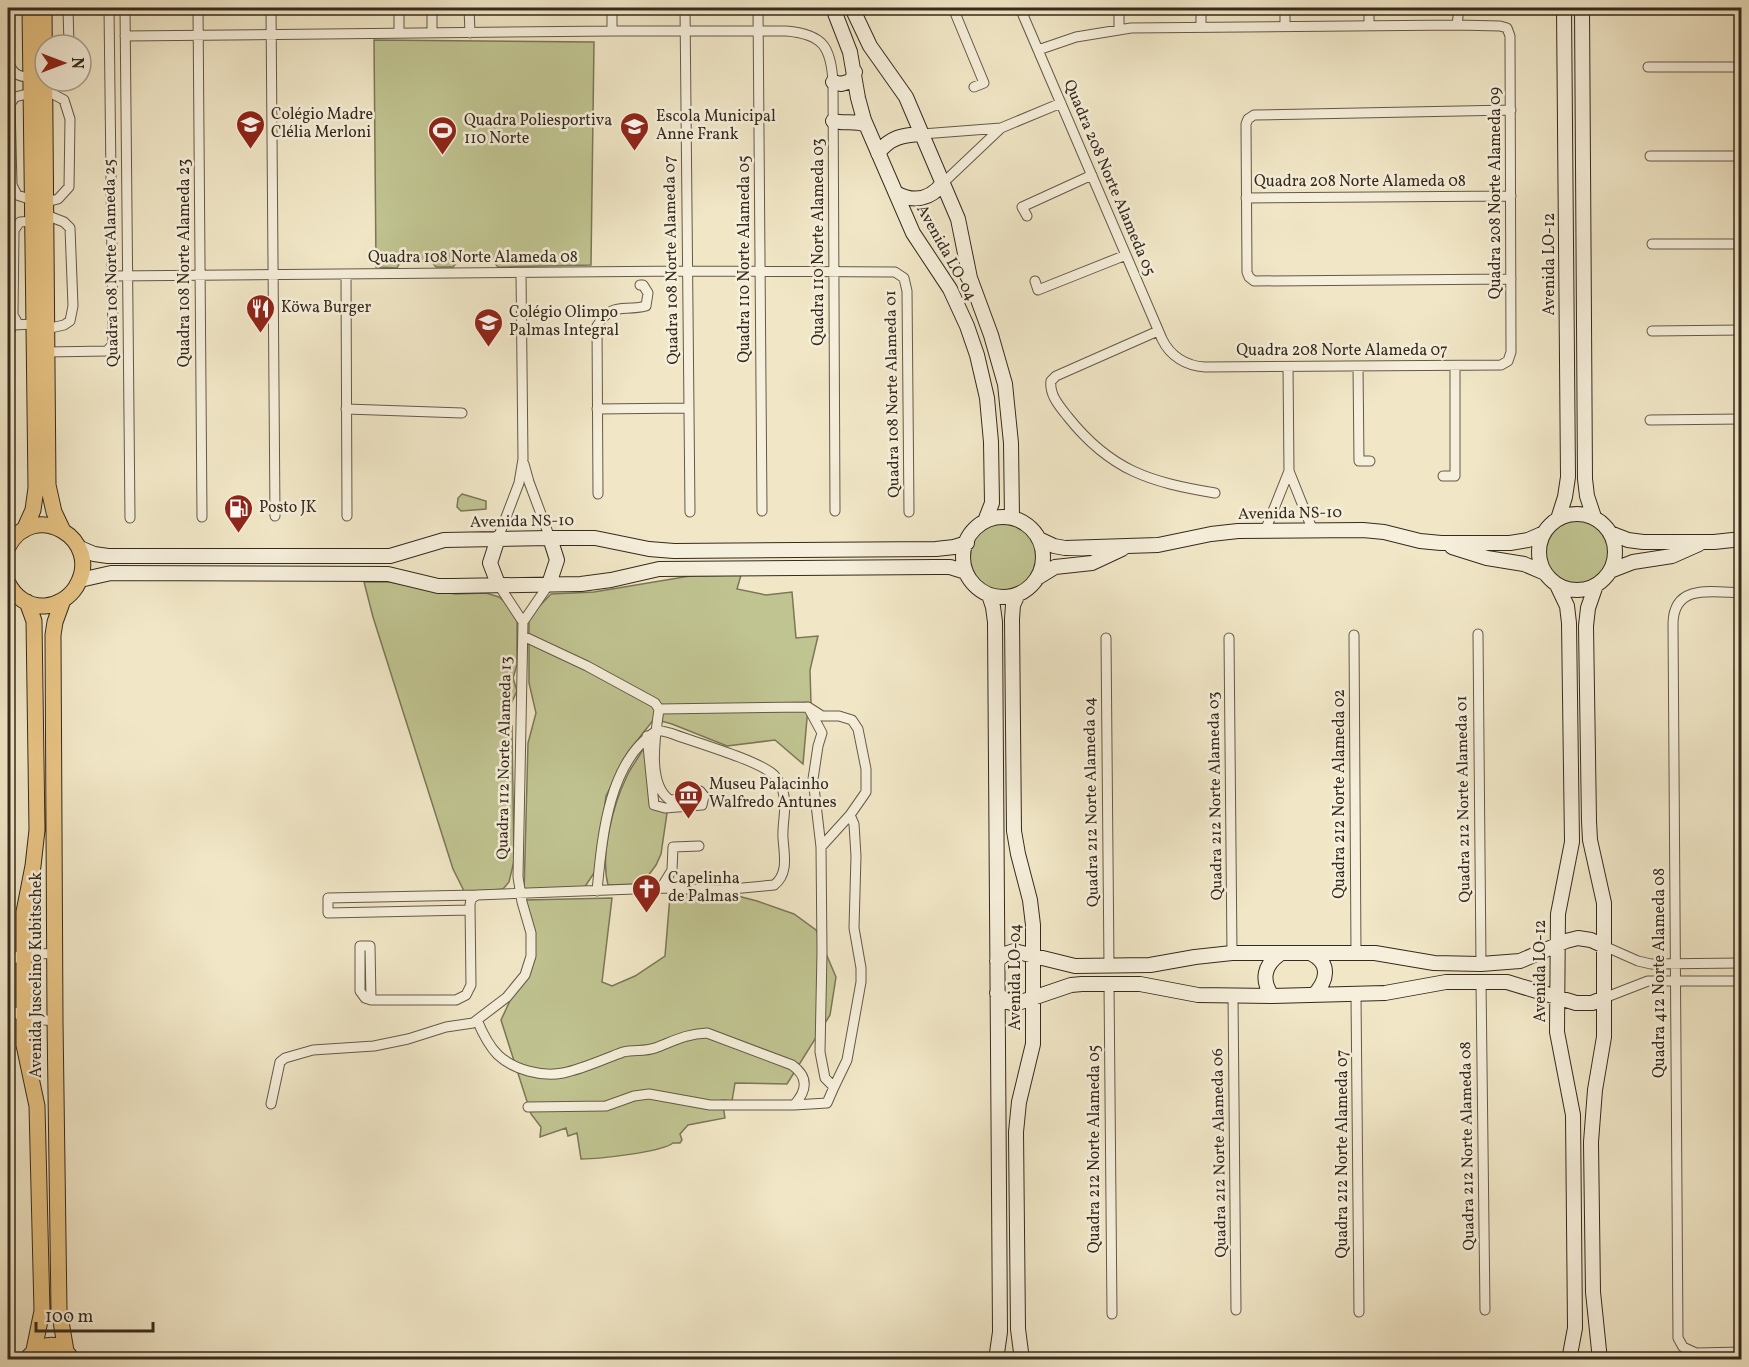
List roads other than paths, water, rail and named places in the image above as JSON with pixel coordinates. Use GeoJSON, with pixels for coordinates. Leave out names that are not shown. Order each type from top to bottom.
{"type":"FeatureCollection","features":[{"type":"Feature","properties":{"kind":"main road"},"geometry":{"type":"LineString","coordinates":[[30,8],[33,33]]}},
{"type":"Feature","properties":{"kind":"main road"},"geometry":{"type":"LineString","coordinates":[[42,33],[44,8]]}},
{"type":"Feature","properties":{"kind":"main road"},"geometry":{"type":"LineString","coordinates":[[24,530],[33,510],[36,488],[40,327],[39,93]]}},
{"type":"Feature","properties":{"kind":"main road"},"geometry":{"type":"LineString","coordinates":[[40,327],[47,352],[48,485],[54,512],[63,531]]}},
{"type":"Feature","properties":{"kind":"main road"},"geometry":{"type":"LineString","coordinates":[[8,547],[11,540],[24,530],[44,525],[63,531],[70,536],[80,548],[83,560],[80,580],[73,592],[63,600],[45,606],[27,602],[13,592],[8,583]]}},
{"type":"Feature","properties":{"kind":"main road","name":"Avenida Juscelino Kubitschek"},"geometry":{"type":"LineString","coordinates":[[63,600],[53,635],[55,1021],[59,1310],[71,1356]]}},
{"type":"Feature","properties":{"kind":"main road","name":"Avenida Juscelino Kubitschek"},"geometry":{"type":"LineString","coordinates":[[27,602],[34,621],[37,830],[24,912],[24,1046],[37,1106],[42,1311],[30,1355]]}},
{"type":"Feature","properties":{"kind":"main road"},"geometry":{"type":"LineString","coordinates":[[30,1355],[50,1345],[71,1356]]}},
{"type":"Feature","properties":{"kind":"street"},"geometry":{"type":"LineString","coordinates":[[8,8],[8,42]]}},
{"type":"Feature","properties":{"kind":"street"},"geometry":{"type":"LineString","coordinates":[[68,8],[69,33]]}},
{"type":"Feature","properties":{"kind":"street"},"geometry":{"type":"LineString","coordinates":[[47,352],[101,352],[112,347],[110,8]]}},
{"type":"Feature","properties":{"kind":"street","name":"Quadra 108 Norte Alameda 25"},"geometry":{"type":"LineString","coordinates":[[125,8],[130,518]]}},
{"type":"Feature","properties":{"kind":"street","name":"Quadra 108 Norte Alameda 23"},"geometry":{"type":"LineString","coordinates":[[198,8],[202,518]]}},
{"type":"Feature","properties":{"kind":"street"},"geometry":{"type":"LineString","coordinates":[[271,8],[275,516]]}},
{"type":"Feature","properties":{"kind":"street"},"geometry":{"type":"LineString","coordinates":[[399,8],[399,32]]}},
{"type":"Feature","properties":{"kind":"street"},"geometry":{"type":"LineString","coordinates":[[432,8],[432,32]]}},
{"type":"Feature","properties":{"kind":"street"},"geometry":{"type":"LineString","coordinates":[[469,8],[470,33]]}},
{"type":"Feature","properties":{"kind":"street"},"geometry":{"type":"LineString","coordinates":[[612,8],[612,31]]}},
{"type":"Feature","properties":{"kind":"street","name":"Quadra 108 Norte Alameda 07"},"geometry":{"type":"LineString","coordinates":[[685,8],[690,512]]}},
{"type":"Feature","properties":{"kind":"street","name":"Quadra 110 Norte Alameda 05"},"geometry":{"type":"LineString","coordinates":[[758,8],[762,511]]}},
{"type":"Feature","properties":{"kind":"street","name":"Avenida LO-04"},"geometry":{"type":"LineString","coordinates":[[833,8],[848,46],[855,72],[858,98],[866,125],[916,240],[953,295],[968,326],[977,355],[987,398],[992,442],[992,503],[985,521]]}},
{"type":"Feature","properties":{"kind":"street","name":"Avenida LO-04"},"geometry":{"type":"LineString","coordinates":[[852,8],[870,46],[906,97],[958,219],[970,278],[992,335],[1005,384],[1011,443],[1012,518]]}},
{"type":"Feature","properties":{"kind":"street"},"geometry":{"type":"LineString","coordinates":[[953,8],[984,83],[974,87]]}},
{"type":"Feature","properties":{"kind":"street","name":"Quadra 208 Norte Alameda 05"},"geometry":{"type":"LineString","coordinates":[[1020,8],[1158,331],[1165,345],[1176,356]]}},
{"type":"Feature","properties":{"kind":"street"},"geometry":{"type":"LineString","coordinates":[[1119,8],[1119,30]]}},
{"type":"Feature","properties":{"kind":"street"},"geometry":{"type":"LineString","coordinates":[[1201,8],[1201,26]]}},
{"type":"Feature","properties":{"kind":"street"},"geometry":{"type":"LineString","coordinates":[[1285,8],[1285,26]]}},
{"type":"Feature","properties":{"kind":"street"},"geometry":{"type":"LineString","coordinates":[[1369,8],[1369,25]]}},
{"type":"Feature","properties":{"kind":"street"},"geometry":{"type":"LineString","coordinates":[[1038,50],[1074,38],[1119,30],[1201,26],[1457,25],[1459,8]]}},
{"type":"Feature","properties":{"kind":"street","name":"Avenida LO-12"},"geometry":{"type":"LineString","coordinates":[[1558,519],[1568,482],[1564,8]]}},
{"type":"Feature","properties":{"kind":"street","name":"Avenida LO-12"},"geometry":{"type":"LineString","coordinates":[[1581,8],[1585,478],[1588,501],[1594,518]]}},
{"type":"Feature","properties":{"kind":"street","name":"Quadra 208 Norte Alameda 09"},"geometry":{"type":"LineString","coordinates":[[1457,25],[1500,26],[1507,28],[1510,34],[1511,352],[1509,359]]}},
{"type":"Feature","properties":{"kind":"street"},"geometry":{"type":"LineString","coordinates":[[125,36],[399,32],[758,31]]}},
{"type":"Feature","properties":{"kind":"street","name":"Quadra 110 Norte Alameda 03"},"geometry":{"type":"LineString","coordinates":[[758,31],[800,32],[822,42],[832,64],[836,86],[833,270],[835,511]]}},
{"type":"Feature","properties":{"kind":"street"},"geometry":{"type":"LineString","coordinates":[[8,59],[10,69],[15,74],[33,81]]}},
{"type":"Feature","properties":{"kind":"street"},"geometry":{"type":"LineString","coordinates":[[1648,67],[1742,67]]}},
{"type":"Feature","properties":{"kind":"street"},"geometry":{"type":"LineString","coordinates":[[836,86],[850,81],[855,72]]}},
{"type":"Feature","properties":{"kind":"street"},"geometry":{"type":"LineString","coordinates":[[8,334],[10,327],[18,324],[40,327],[64,325],[70,321],[73,306],[70,228],[64,222],[17,195],[12,185],[10,104],[15,97],[33,87]]}},
{"type":"Feature","properties":{"kind":"street"},"geometry":{"type":"LineString","coordinates":[[18,324],[13,315],[14,230],[20,222],[58,199],[69,187],[70,119],[64,100],[53,93]]}},
{"type":"Feature","properties":{"kind":"street"},"geometry":{"type":"LineString","coordinates":[[878,153],[891,139],[922,134],[1001,128],[1061,103]]}},
{"type":"Feature","properties":{"kind":"street"},"geometry":{"type":"LineString","coordinates":[[1510,110],[1251,116],[1246,126],[1246,198],[1247,272],[1250,279],[1256,281],[1511,279]]}},
{"type":"Feature","properties":{"kind":"street"},"geometry":{"type":"LineString","coordinates":[[837,126],[860,122],[866,125]]}},
{"type":"Feature","properties":{"kind":"street"},"geometry":{"type":"LineString","coordinates":[[896,194],[920,199],[932,195],[1001,128]]}},
{"type":"Feature","properties":{"kind":"street"},"geometry":{"type":"LineString","coordinates":[[1650,156],[1742,156]]}},
{"type":"Feature","properties":{"kind":"street"},"geometry":{"type":"LineString","coordinates":[[1027,216],[1022,207],[1092,176]]}},
{"type":"Feature","properties":{"kind":"street","name":"Quadra 208 Norte Alameda 08"},"geometry":{"type":"LineString","coordinates":[[1246,198],[1511,196]]}},
{"type":"Feature","properties":{"kind":"street"},"geometry":{"type":"LineString","coordinates":[[1652,244],[1742,244]]}},
{"type":"Feature","properties":{"kind":"street"},"geometry":{"type":"LineString","coordinates":[[1035,281],[1038,290],[1126,255]]}},
{"type":"Feature","properties":{"kind":"street","name":"Quadra 108 Norte Alameda 08"},"geometry":{"type":"LineString","coordinates":[[113,276],[833,270]]}},
{"type":"Feature","properties":{"kind":"street","name":"Quadra 108 Norte Alameda 01"},"geometry":{"type":"LineString","coordinates":[[833,270],[895,272],[904,278],[907,284],[909,512]]}},
{"type":"Feature","properties":{"kind":"street"},"geometry":{"type":"LineString","coordinates":[[521,273],[523,459],[519,483],[490,563],[498,584],[523,622],[549,584],[557,560],[523,459]]}},
{"type":"Feature","properties":{"kind":"street"},"geometry":{"type":"LineString","coordinates":[[346,274],[347,516]]}},
{"type":"Feature","properties":{"kind":"street"},"geometry":{"type":"LineString","coordinates":[[598,494],[597,326],[609,311],[616,308],[646,306],[648,293],[643,285],[640,285]]}},
{"type":"Feature","properties":{"kind":"street"},"geometry":{"type":"LineString","coordinates":[[1652,331],[1742,330]]}},
{"type":"Feature","properties":{"kind":"street"},"geometry":{"type":"LineString","coordinates":[[1158,331],[1056,376],[1051,381],[1051,390],[1073,424],[1109,459],[1155,481],[1215,493]]}},
{"type":"Feature","properties":{"kind":"street","name":"Quadra 208 Norte Alameda 07"},"geometry":{"type":"LineString","coordinates":[[1176,356],[1186,364],[1201,367],[1503,365],[1509,359]]}},
{"type":"Feature","properties":{"kind":"street"},"geometry":{"type":"LineString","coordinates":[[1358,366],[1359,461],[1370,461]]}},
{"type":"Feature","properties":{"kind":"street"},"geometry":{"type":"LineString","coordinates":[[1443,476],[1455,476],[1455,366]]}},
{"type":"Feature","properties":{"kind":"street"},"geometry":{"type":"LineString","coordinates":[[1288,367],[1289,471],[1313,531]]}},
{"type":"Feature","properties":{"kind":"street"},"geometry":{"type":"LineString","coordinates":[[597,409],[689,408]]}},
{"type":"Feature","properties":{"kind":"street"},"geometry":{"type":"LineString","coordinates":[[346,409],[462,413]]}},
{"type":"Feature","properties":{"kind":"street"},"geometry":{"type":"LineString","coordinates":[[1650,420],[1742,419]]}},
{"type":"Feature","properties":{"kind":"street"},"geometry":{"type":"LineString","coordinates":[[1265,531],[1289,471]]}},
{"type":"Feature","properties":{"kind":"street"},"geometry":{"type":"LineString","coordinates":[[1558,519],[1576,514],[1594,518],[1603,524],[1610,533],[1616,550],[1611,571]]}},
{"type":"Feature","properties":{"kind":"street"},"geometry":{"type":"LineString","coordinates":[[1012,518],[997,517],[985,521],[974,530],[964,555],[966,572],[975,585],[989,595],[1008,597],[1018,594]]}},
{"type":"Feature","properties":{"kind":"street","name":"Avenida NS-10"},"geometry":{"type":"LineString","coordinates":[[1012,518],[1026,524],[1039,539],[1065,548],[1167,544],[1222,532],[1265,531],[1374,530],[1423,542],[1510,543],[1528,540],[1544,533],[1558,519]]}},
{"type":"Feature","properties":{"kind":"street"},"geometry":{"type":"LineString","coordinates":[[1544,533],[1539,554],[1545,573]]}},
{"type":"Feature","properties":{"kind":"street"},"geometry":{"type":"LineString","coordinates":[[1610,533],[1639,542],[1707,542],[1742,539]]}},
{"type":"Feature","properties":{"kind":"street","name":"Avenida NS-10"},"geometry":{"type":"LineString","coordinates":[[80,548],[94,554],[108,556],[390,556],[444,540],[498,538],[595,538],[639,548],[667,551],[936,549],[967,543]]}},
{"type":"Feature","properties":{"kind":"street"},"geometry":{"type":"LineString","coordinates":[[1037,578],[1042,559],[1039,539]]}},
{"type":"Feature","properties":{"kind":"street"},"geometry":{"type":"LineString","coordinates":[[1557,585],[1577,591],[1596,585],[1611,571],[1633,562],[1672,556],[1707,542]]}},
{"type":"Feature","properties":{"kind":"street","name":"Avenida NS-10"},"geometry":{"type":"LineString","coordinates":[[1442,543],[1487,558],[1527,565],[1545,573],[1557,585]]}},
{"type":"Feature","properties":{"kind":"street","name":"Avenida NS-10"},"geometry":{"type":"LineString","coordinates":[[1018,594],[1055,567],[1092,563],[1121,549],[1139,546]]}},
{"type":"Feature","properties":{"kind":"street"},"geometry":{"type":"LineString","coordinates":[[80,580],[111,573],[388,574],[438,586],[596,583],[645,571],[693,568],[950,567],[966,572]]}},
{"type":"Feature","properties":{"kind":"street","name":"Avenida LO-12"},"geometry":{"type":"LineString","coordinates":[[1557,585],[1567,606],[1569,623],[1572,836],[1570,855],[1559,898],[1557,946],[1559,1045],[1573,1115],[1575,1328],[1569,1359]]}},
{"type":"Feature","properties":{"kind":"street"},"geometry":{"type":"LineString","coordinates":[[1596,585],[1586,621],[1588,812],[1590,840],[1603,894],[1604,946],[1604,1037],[1594,1090],[1591,1142],[1593,1292],[1600,1359]]}},
{"type":"Feature","properties":{"kind":"street","name":"Quadra 412 Norte Alameda 08"},"geometry":{"type":"LineString","coordinates":[[1742,593],[1691,593],[1680,600],[1674,609],[1673,623],[1678,1338],[1683,1347],[1696,1353],[1742,1353]]}},
{"type":"Feature","properties":{"kind":"street","name":"Avenida LO-04"},"geometry":{"type":"LineString","coordinates":[[1018,594],[1012,619],[1014,825],[1017,854],[1031,908],[1033,955],[1033,1049],[1019,1102],[1016,1132],[1018,1329],[1022,1359]]}},
{"type":"Feature","properties":{"kind":"street","name":"Avenida LO-04"},"geometry":{"type":"LineString","coordinates":[[989,595],[995,622],[1000,1339],[996,1359]]}},
{"type":"Feature","properties":{"kind":"street","name":"Quadra 112 Norte Alameda 13"},"geometry":{"type":"LineString","coordinates":[[477,1020],[507,997],[525,975],[531,956],[531,933],[518,877],[523,622]]}},
{"type":"Feature","properties":{"kind":"street","name":"Quadra 212 Norte Alameda 01"},"geometry":{"type":"LineString","coordinates":[[1478,634],[1481,964]]}},
{"type":"Feature","properties":{"kind":"street","name":"Quadra 212 Norte Alameda 02"},"geometry":{"type":"LineString","coordinates":[[1354,635],[1356,953]]}},
{"type":"Feature","properties":{"kind":"street"},"geometry":{"type":"LineString","coordinates":[[523,636],[598,671],[651,700],[659,709],[654,762],[661,789],[670,800],[678,800],[695,791],[700,791],[704,796],[702,805],[665,808],[654,806],[647,736]]}},
{"type":"Feature","properties":{"kind":"street","name":"Quadra 212 Norte Alameda 04"},"geometry":{"type":"LineString","coordinates":[[1106,638],[1109,966]]}},
{"type":"Feature","properties":{"kind":"street","name":"Quadra 212 Norte Alameda 03"},"geometry":{"type":"LineString","coordinates":[[1229,638],[1232,953]]}},
{"type":"Feature","properties":{"kind":"street"},"geometry":{"type":"LineString","coordinates":[[659,709],[808,706],[822,716],[839,716],[852,720],[858,729],[866,769],[866,792],[850,815],[821,847]]}},
{"type":"Feature","properties":{"kind":"street"},"geometry":{"type":"LineString","coordinates":[[808,706],[822,733],[813,779],[821,847],[820,1052],[825,1078],[834,1087]]}},
{"type":"Feature","properties":{"kind":"street"},"geometry":{"type":"LineString","coordinates":[[597,891],[602,837],[609,805],[621,775],[647,736],[658,729]]}},
{"type":"Feature","properties":{"kind":"street"},"geometry":{"type":"LineString","coordinates":[[470,910],[328,914],[328,898],[522,894],[661,888],[721,890],[774,885],[780,879],[784,867],[782,825],[785,803],[778,781],[765,769],[658,729]]}},
{"type":"Feature","properties":{"kind":"street"},"geometry":{"type":"LineString","coordinates":[[528,1107],[606,1106],[634,1096],[649,1094],[710,1105],[827,1103],[847,1060],[861,982],[854,928],[856,856],[854,824],[850,815]]}},
{"type":"Feature","properties":{"kind":"street"},"geometry":{"type":"LineString","coordinates":[[661,888],[672,870],[674,847],[699,846]]}},
{"type":"Feature","properties":{"kind":"street"},"geometry":{"type":"LineString","coordinates":[[371,1000],[370,946],[360,946],[360,991],[365,998],[371,1000],[456,1000],[466,995],[471,985],[471,899],[477,895]]}},
{"type":"Feature","properties":{"kind":"street"},"geometry":{"type":"LineString","coordinates":[[997,961],[1005,954],[1014,951],[1075,966],[1150,965],[1232,953],[1356,953],[1389,954],[1434,963],[1481,964],[1520,961],[1571,939],[1584,939],[1655,965],[1742,963]]}},
{"type":"Feature","properties":{"kind":"street"},"geometry":{"type":"LineString","coordinates":[[8,962],[24,953],[55,954]]}},
{"type":"Feature","properties":{"kind":"street"},"geometry":{"type":"LineString","coordinates":[[1272,996],[1265,980],[1266,967],[1280,954]]}},
{"type":"Feature","properties":{"kind":"street"},"geometry":{"type":"LineString","coordinates":[[1312,954],[1322,961],[1326,971],[1321,987],[1314,995]]}},
{"type":"Feature","properties":{"kind":"street"},"geometry":{"type":"LineString","coordinates":[[997,993],[1005,1001],[1015,1004],[1075,984],[1140,984],[1198,995],[1272,996],[1356,995],[1385,993],[1436,983],[1481,982],[1513,983],[1585,1004],[1648,981],[1742,981]]}},
{"type":"Feature","properties":{"kind":"street","name":"Quadra 212 Norte Alameda 08"},"geometry":{"type":"LineString","coordinates":[[1481,982],[1485,1310]]}},
{"type":"Feature","properties":{"kind":"street","name":"Quadra 212 Norte Alameda 05"},"geometry":{"type":"LineString","coordinates":[[1109,984],[1112,1314]]}},
{"type":"Feature","properties":{"kind":"street","name":"Quadra 212 Norte Alameda 07"},"geometry":{"type":"LineString","coordinates":[[1356,995],[1359,1312]]}},
{"type":"Feature","properties":{"kind":"street","name":"Quadra 212 Norte Alameda 06"},"geometry":{"type":"LineString","coordinates":[[1233,996],[1236,1310]]}},
{"type":"Feature","properties":{"kind":"street"},"geometry":{"type":"LineString","coordinates":[[8,1008],[24,1018],[55,1021]]}},
{"type":"Feature","properties":{"kind":"street"},"geometry":{"type":"LineString","coordinates":[[271,1104],[280,1062],[285,1058],[313,1050],[374,1046],[408,1039],[446,1027],[473,1023],[477,1020],[485,1037],[499,1055],[515,1066],[542,1074],[560,1074],[628,1051],[654,1049],[677,1038],[707,1033],[798,1069],[802,1075],[804,1087],[803,1095],[794,1105]]}},
{"type":"Feature","properties":{"kind":"place","name":"Colégio Madre Clélia Merloni"},"geometry":{"type":"Point","coordinates":[250,150]}},
{"type":"Feature","properties":{"kind":"place","name":"Escola Municipal Anne Frank"},"geometry":{"type":"Point","coordinates":[635,152]}},
{"type":"Feature","properties":{"kind":"place","name":"Quadra Poliesportiva 110 Norte"},"geometry":{"type":"Point","coordinates":[443,156]}},
{"type":"Feature","properties":{"kind":"place","name":"Köwa Burger"},"geometry":{"type":"Point","coordinates":[260,334]}},
{"type":"Feature","properties":{"kind":"place","name":"Colégio Olimpo Palmas Integral"},"geometry":{"type":"Point","coordinates":[488,348]}},
{"type":"Feature","properties":{"kind":"place","name":"Posto JK"},"geometry":{"type":"Point","coordinates":[238,534]}},
{"type":"Feature","properties":{"kind":"place","name":"Museu Palacinho Walfredo Antunes"},"geometry":{"type":"Point","coordinates":[688,820]}},
{"type":"Feature","properties":{"kind":"place","name":"Capelinha de Palmas"},"geometry":{"type":"Point","coordinates":[647,914]}}]}
